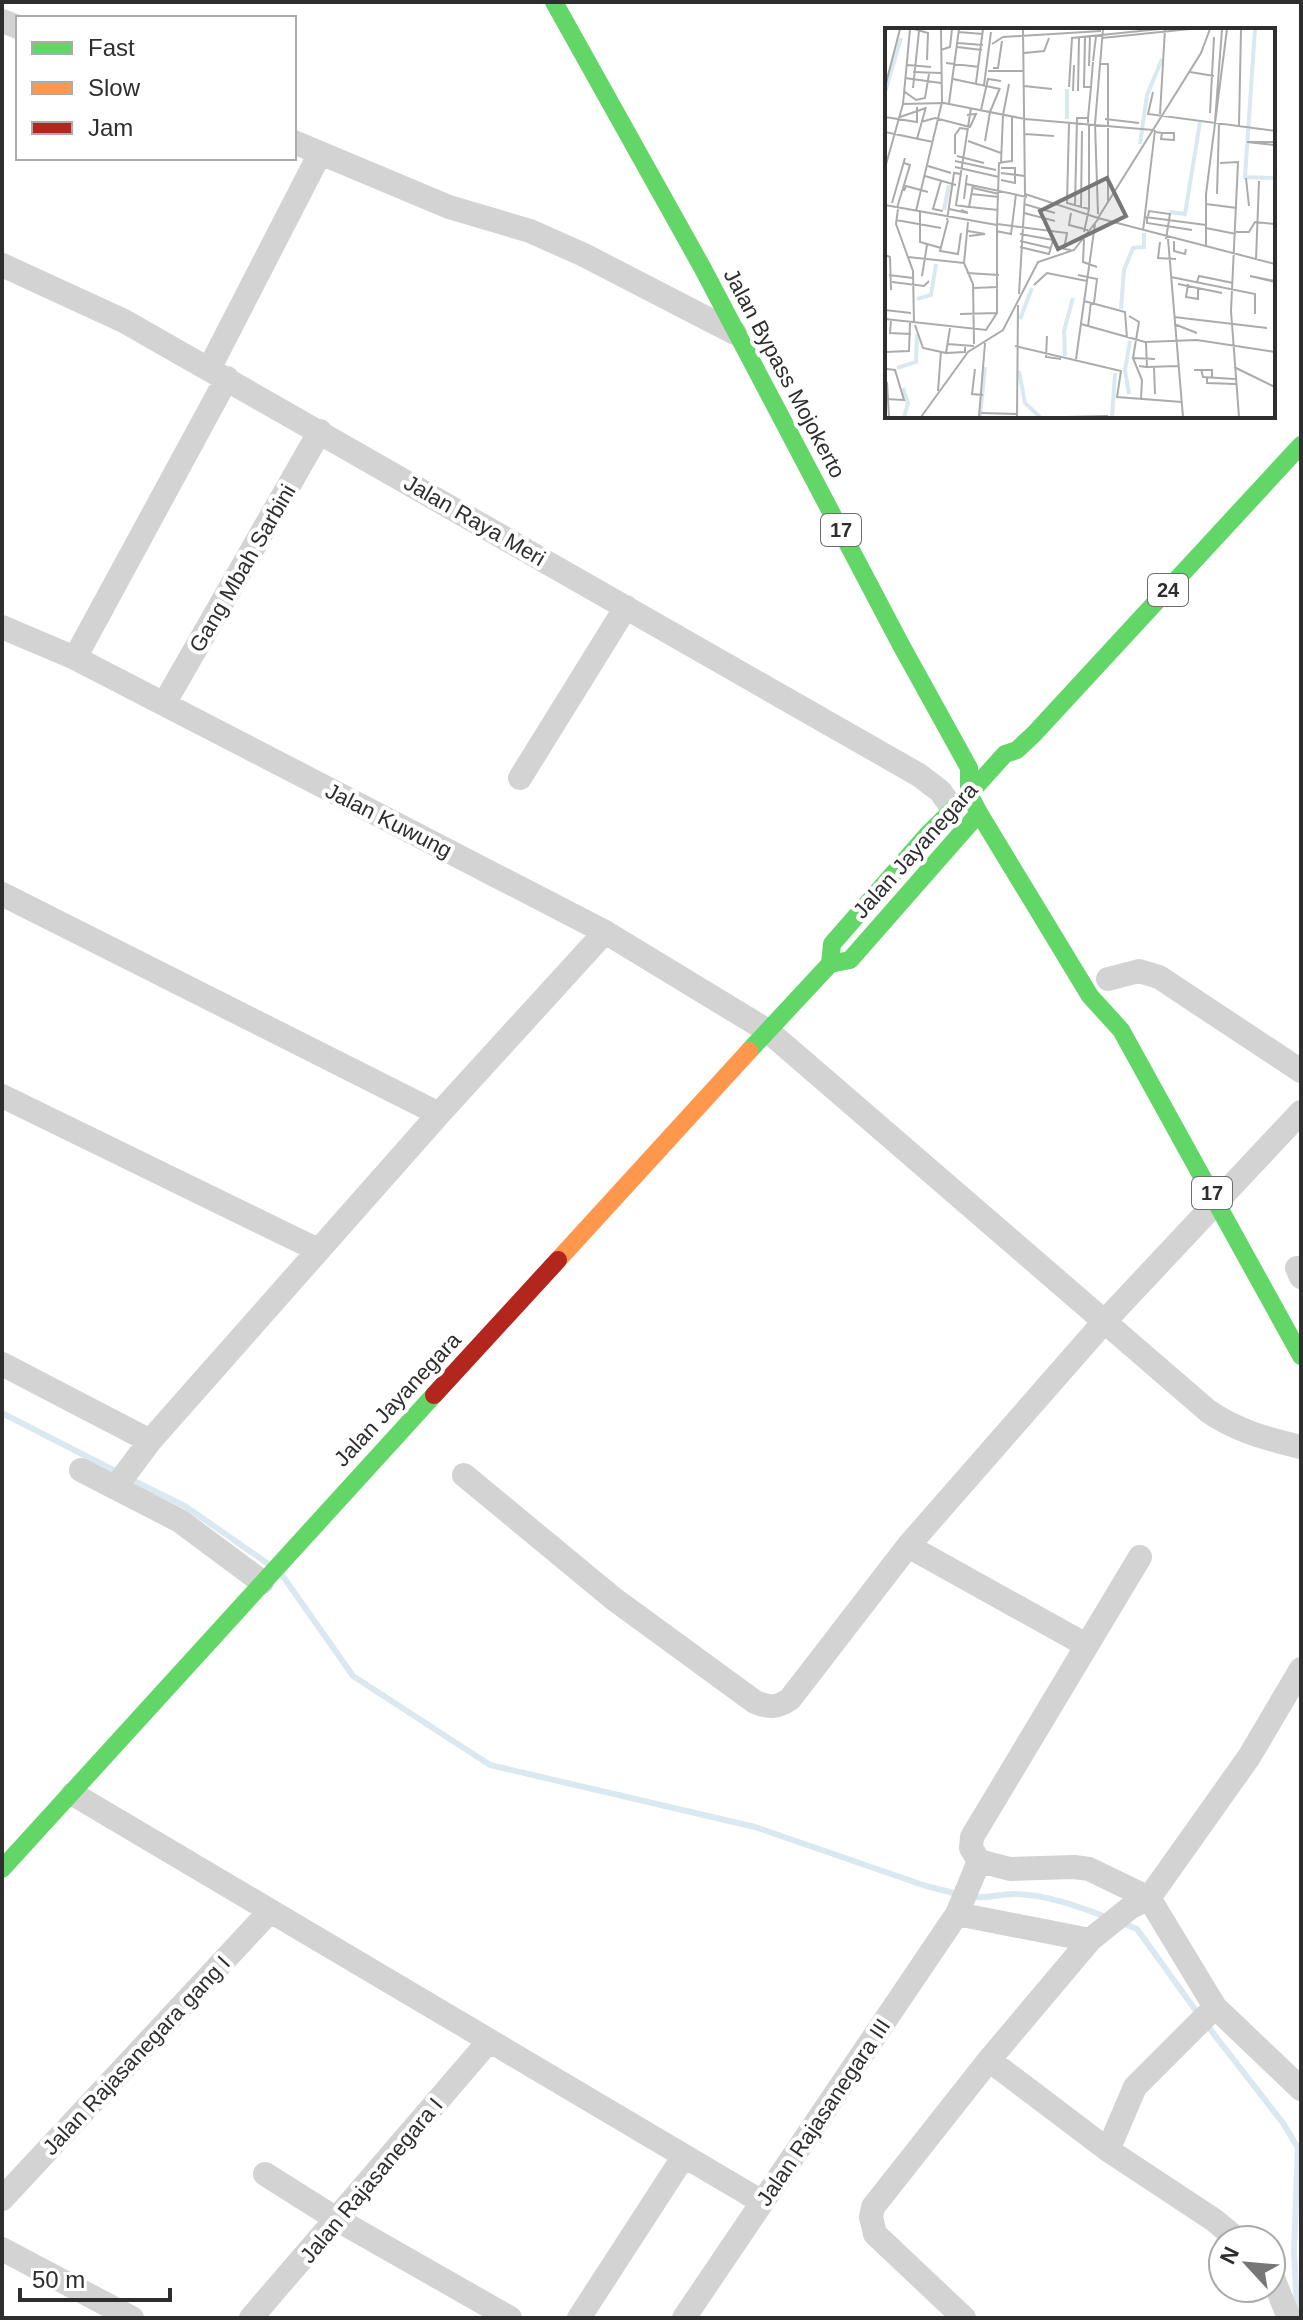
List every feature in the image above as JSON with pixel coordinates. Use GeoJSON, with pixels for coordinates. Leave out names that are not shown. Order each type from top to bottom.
{"type":"FeatureCollection","features":[{"type":"Feature","properties":{"kind":"main road","name":"Jalan Bypass Mojokerto"},"geometry":{"type":"LineString","coordinates":[[554,2],[737,334],[969,768]]}},
{"type":"Feature","properties":{"kind":"main road","name":"24"},"geometry":{"type":"LineString","coordinates":[[954,798],[992,792],[1005,754],[1017,750],[1034,734],[1301,445]]}},
{"type":"Feature","properties":{"kind":"main road"},"geometry":{"type":"LineString","coordinates":[[954,798],[969,768],[992,792]]}},
{"type":"Feature","properties":{"kind":"main road","name":"17"},"geometry":{"type":"LineString","coordinates":[[954,798],[992,792],[1090,996],[1121,1030]]}},
{"type":"Feature","properties":{"kind":"main road","name":"Jalan Jayanegara"},"geometry":{"type":"LineString","coordinates":[[2,1869],[830,964],[850,960],[992,792]]}},
{"type":"Feature","properties":{"kind":"main road","name":"Jalan Jayanegara"},"geometry":{"type":"LineString","coordinates":[[830,964],[832,944],[928,834],[954,798]]}},
{"type":"Feature","properties":{"kind":"main road","name":"17"},"geometry":{"type":"LineString","coordinates":[[1104,972],[1121,1030],[1301,1356]]}},
{"type":"Feature","properties":{"kind":"street"},"geometry":{"type":"LineString","coordinates":[[296,143],[449,207],[530,231],[737,334]]}},
{"type":"Feature","properties":{"kind":"street"},"geometry":{"type":"LineString","coordinates":[[75,658],[218,374],[314,165]]}},
{"type":"Feature","properties":{"kind":"street","name":"Jalan Raya Meri"},"geometry":{"type":"LineString","coordinates":[[2,265],[100,308],[320,431],[954,798]]}},
{"type":"Feature","properties":{"kind":"street","name":"Gang Mbah Sarbini"},"geometry":{"type":"LineString","coordinates":[[164,704],[320,431]]}},
{"type":"Feature","properties":{"kind":"street"},"geometry":{"type":"LineString","coordinates":[[520,778],[626,607]]}},
{"type":"Feature","properties":{"kind":"street","name":"Jalan Kuwung"},"geometry":{"type":"LineString","coordinates":[[2,627],[75,658],[605,932],[768,1031],[1222,1420],[1255,1436],[1301,1447]]}},
{"type":"Feature","properties":{"kind":"street"},"geometry":{"type":"LineString","coordinates":[[2,894],[439,1114]]}},
{"type":"Feature","properties":{"kind":"street"},"geometry":{"type":"LineString","coordinates":[[118,1484],[146,1446],[318,1250],[605,932]]}},
{"type":"Feature","properties":{"kind":"street"},"geometry":{"type":"LineString","coordinates":[[1104,972],[1139,971],[1159,977],[1301,1071]]}},
{"type":"Feature","properties":{"kind":"street"},"geometry":{"type":"LineString","coordinates":[[2,1096],[318,1250]]}},
{"type":"Feature","properties":{"kind":"street"},"geometry":{"type":"LineString","coordinates":[[464,1475],[614,1599],[755,1702],[767,1707],[779,1707],[790,1699],[908,1546],[1104,1322],[1301,1112]]}},
{"type":"Feature","properties":{"kind":"street"},"geometry":{"type":"LineString","coordinates":[[2,1364],[146,1446]]}},
{"type":"Feature","properties":{"kind":"street"},"geometry":{"type":"LineString","coordinates":[[81,1470],[118,1484],[180,1521],[265,1579]]}},
{"type":"Feature","properties":{"kind":"street"},"geometry":{"type":"LineString","coordinates":[[908,1546],[1086,1645]]}},
{"type":"Feature","properties":{"kind":"street"},"geometry":{"type":"LineString","coordinates":[[1140,1557],[972,1837],[971,1848],[977,1867],[1089,1869],[1140,1902],[1212,2010],[1301,2089]]}},
{"type":"Feature","properties":{"kind":"street"},"geometry":{"type":"LineString","coordinates":[[964,2318],[875,2234],[871,2217],[879,2197],[989,2060],[1099,1932],[1140,1902],[1249,1757],[1301,1669]]}},
{"type":"Feature","properties":{"kind":"street"},"geometry":{"type":"LineString","coordinates":[[73,1794],[762,2202]]}},
{"type":"Feature","properties":{"kind":"street","name":"Jalan Rajasanegara III"},"geometry":{"type":"LineString","coordinates":[[684,2318],[959,1909],[977,1867]]}},
{"type":"Feature","properties":{"kind":"street"},"geometry":{"type":"LineString","coordinates":[[959,1909],[1099,1932]]}},
{"type":"Feature","properties":{"kind":"street","name":"Jalan Rajasanegara gang I"},"geometry":{"type":"LineString","coordinates":[[2,2199],[270,1911]]}},
{"type":"Feature","properties":{"kind":"street"},"geometry":{"type":"LineString","coordinates":[[1108,2150],[1135,2087],[1212,2010]]}},
{"type":"Feature","properties":{"kind":"street","name":"Jalan Rajasanegara I"},"geometry":{"type":"LineString","coordinates":[[251,2318],[489,2041]]}},
{"type":"Feature","properties":{"kind":"street"},"geometry":{"type":"LineString","coordinates":[[989,2060],[1108,2150],[1219,2224]]}},
{"type":"Feature","properties":{"kind":"street"},"geometry":{"type":"LineString","coordinates":[[579,2318],[684,2156]]}},
{"type":"Feature","properties":{"kind":"street"},"geometry":{"type":"LineString","coordinates":[[265,2174],[338,2220],[510,2318]]}},
{"type":"Feature","properties":{"kind":"street"},"geometry":{"type":"LineString","coordinates":[[2,2249],[132,2318]]}},
{"type":"Feature","properties":{"kind":"waterway"},"geometry":{"type":"LineString","coordinates":[[2,1413],[121,1474]]}},
{"type":"Feature","properties":{"kind":"waterway"},"geometry":{"type":"LineString","coordinates":[[130,1479],[185,1506],[267,1563]]}},
{"type":"Feature","properties":{"kind":"waterway"},"geometry":{"type":"LineString","coordinates":[[282,1575],[353,1676],[490,1765],[755,1827],[926,1886],[958,1894]]}},
{"type":"Feature","properties":{"kind":"waterway"},"geometry":{"type":"LineString","coordinates":[[969,1896],[1037,1896],[1106,1917]]}},
{"type":"Feature","properties":{"kind":"waterway"},"geometry":{"type":"LineString","coordinates":[[1120,1922],[1137,1929],[1199,2015]]}},
{"type":"Feature","properties":{"kind":"waterway"},"geometry":{"type":"LineString","coordinates":[[1206,2024],[1283,2123],[1298,2148],[1294,2250],[1297,2310]]}},
{"type":"Feature","properties":{"kind":"traffic: fast"},"geometry":{"type":"LineString","coordinates":[[554,2],[702,267],[969,768]]}},
{"type":"Feature","properties":{"kind":"traffic: fast"},"geometry":{"type":"LineString","coordinates":[[969,794],[1005,754],[1017,750],[1034,734],[1301,445]]}},
{"type":"Feature","properties":{"kind":"traffic: fast"},"geometry":{"type":"LineString","coordinates":[[969,768],[969,794],[979,813],[1090,996],[1121,1030],[1301,1356]]}},
{"type":"Feature","properties":{"kind":"traffic: fast"},"geometry":{"type":"LineString","coordinates":[[830,964],[832,944],[928,834],[969,794]]}},
{"type":"Feature","properties":{"kind":"traffic: fast"},"geometry":{"type":"LineString","coordinates":[[749,1051],[830,964],[850,960],[979,813]]}},
{"type":"Feature","properties":{"kind":"traffic: fast"},"geometry":{"type":"LineString","coordinates":[[2,1869],[434,1395]]}},
{"type":"Feature","properties":{"kind":"traffic: slow"},"geometry":{"type":"LineString","coordinates":[[558,1260],[749,1051]]}},
{"type":"Feature","properties":{"kind":"traffic: jam"},"geometry":{"type":"LineString","coordinates":[[434,1395],[558,1260]]}}]}
